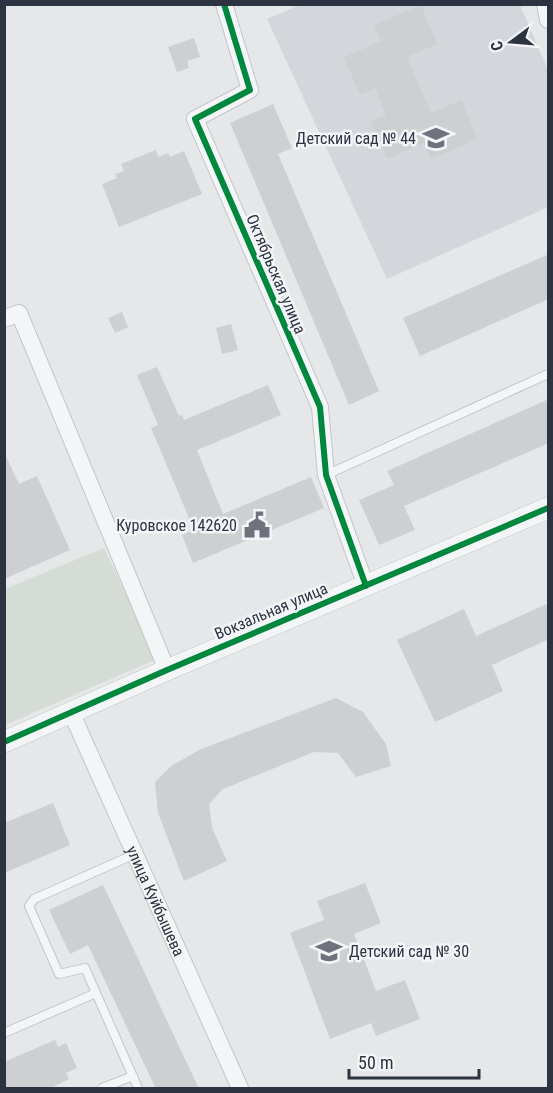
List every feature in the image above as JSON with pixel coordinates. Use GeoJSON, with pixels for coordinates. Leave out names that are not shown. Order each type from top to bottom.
{"type":"FeatureCollection","features":[{"type":"Feature","properties":{"kind":"street","name":"Октябрьская улица"},"geometry":{"type":"LineString","coordinates":[[224,4],[250,90],[195,120],[320,407],[326,475],[366,586]]}},
{"type":"Feature","properties":{"kind":"street"},"geometry":{"type":"LineString","coordinates":[[545,4],[549,20]]}},
{"type":"Feature","properties":{"kind":"street"},"geometry":{"type":"LineString","coordinates":[[4,320],[19,314],[167,670]]}},
{"type":"Feature","properties":{"kind":"street","name":"Вокзальная улица"},"geometry":{"type":"LineString","coordinates":[[4,742],[167,670],[549,508]]}},
{"type":"Feature","properties":{"kind":"street","name":"улица Куйбышева"},"geometry":{"type":"LineString","coordinates":[[71,712],[240,1089]]}},
{"type":"Feature","properties":{"kind":"lane"},"geometry":{"type":"LineString","coordinates":[[326,475],[549,374]]}},
{"type":"Feature","properties":{"kind":"lane"},"geometry":{"type":"LineString","coordinates":[[135,854],[34,899],[29,906],[59,975],[84,968],[138,1089]]}},
{"type":"Feature","properties":{"kind":"lane"},"geometry":{"type":"LineString","coordinates":[[4,1034],[96,993]]}},
{"type":"Feature","properties":{"kind":"lane"},"geometry":{"type":"LineString","coordinates":[[102,1089],[132,1076]]}},
{"type":"Feature","properties":{"kind":"shaded area","name":"Детский сад № 44"},"geometry":{"type":"Polygon","coordinates":[[[300,5],[520,5],[548,70],[548,207],[387,279],[267,19],[300,5]]]}},
{"type":"Feature","properties":{"kind":"shaded area"},"geometry":{"type":"Polygon","coordinates":[[[104,548],[157,659],[5,725],[5,589],[104,548]]]}},
{"type":"Feature","properties":{"kind":"building"},"geometry":{"type":"Polygon","coordinates":[[[421,5],[437,44],[407,57],[431,113],[461,100],[478,139],[431,159],[424,143],[387,159],[371,121],[386,115],[375,88],[360,95],[344,57],[381,41],[374,25],[421,5]]]}},
{"type":"Feature","properties":{"kind":"building"},"geometry":{"type":"Polygon","coordinates":[[[194,38],[200,57],[187,61],[189,68],[177,72],[168,47],[194,38]]]}},
{"type":"Feature","properties":{"kind":"building"},"geometry":{"type":"Polygon","coordinates":[[[273,104],[292,148],[278,154],[379,391],[349,405],[230,123],[273,104]]]}},
{"type":"Feature","properties":{"kind":"building"},"geometry":{"type":"Polygon","coordinates":[[[156,150],[158,157],[168,153],[170,157],[184,151],[202,194],[119,227],[102,184],[117,178],[115,174],[124,171],[121,164],[156,150]]]}},
{"type":"Feature","properties":{"kind":"building"},"geometry":{"type":"Polygon","coordinates":[[[549,254],[549,299],[420,356],[403,318],[549,254]]]}},
{"type":"Feature","properties":{"kind":"building"},"geometry":{"type":"Polygon","coordinates":[[[122,312],[128,327],[115,333],[108,318],[122,312]]]}},
{"type":"Feature","properties":{"kind":"building"},"geometry":{"type":"Polygon","coordinates":[[[231,324],[238,350],[222,354],[216,328],[231,324]]]}},
{"type":"Feature","properties":{"kind":"building"},"geometry":{"type":"Polygon","coordinates":[[[157,367],[179,416],[182,415],[184,420],[268,385],[281,415],[197,450],[223,514],[311,477],[324,508],[193,563],[182,535],[194,530],[151,428],[158,425],[137,375],[157,367]]]}},
{"type":"Feature","properties":{"kind":"building"},"geometry":{"type":"Polygon","coordinates":[[[549,399],[549,443],[404,506],[415,530],[379,545],[359,500],[394,485],[387,471],[549,399]]]}},
{"type":"Feature","properties":{"kind":"building"},"geometry":{"type":"Polygon","coordinates":[[[4,452],[19,484],[37,476],[70,550],[4,579],[4,452]]]}},
{"type":"Feature","properties":{"kind":"building"},"geometry":{"type":"Polygon","coordinates":[[[549,603],[549,639],[492,665],[503,691],[435,722],[397,640],[464,609],[476,636],[549,603]]]}},
{"type":"Feature","properties":{"kind":"building"},"geometry":{"type":"Polygon","coordinates":[[[336,698],[363,712],[386,744],[391,766],[356,777],[338,753],[314,752],[223,789],[209,804],[212,828],[227,861],[184,881],[158,813],[155,782],[171,766],[201,749],[336,698]]]}},
{"type":"Feature","properties":{"kind":"building"},"geometry":{"type":"Polygon","coordinates":[[[53,803],[70,845],[4,873],[4,823],[53,803]]]}},
{"type":"Feature","properties":{"kind":"building","name":"Детский сад № 30"},"geometry":{"type":"Polygon","coordinates":[[[365,883],[381,923],[354,934],[376,991],[405,980],[420,1019],[376,1036],[371,1023],[330,1039],[290,933],[324,920],[317,901],[365,883]]]}},
{"type":"Feature","properties":{"kind":"building"},"geometry":{"type":"Polygon","coordinates":[[[103,885],[199,1089],[156,1089],[88,945],[70,954],[49,910],[103,885]]]}},
{"type":"Feature","properties":{"kind":"building"},"geometry":{"type":"Polygon","coordinates":[[[55,1040],[58,1047],[66,1043],[77,1068],[66,1073],[69,1079],[49,1089],[4,1089],[4,1062],[55,1040]]]}},
{"type":"Feature","properties":{"kind":"cycle path"},"geometry":{"type":"LineString","coordinates":[[224,4],[250,90],[195,119],[320,407],[326,475],[366,586]]}},
{"type":"Feature","properties":{"kind":"cycle path"},"geometry":{"type":"LineString","coordinates":[[4,742],[548,508]]}},
{"type":"Feature","properties":{"kind":"place","name":"Детский сад № 44"},"geometry":{"type":"Point","coordinates":[436,138]}},
{"type":"Feature","properties":{"kind":"place","name":"Куровское 142620"},"geometry":{"type":"Point","coordinates":[257,525]}},
{"type":"Feature","properties":{"kind":"place","name":"Детский сад № 30"},"geometry":{"type":"Point","coordinates":[329,951]}}]}
